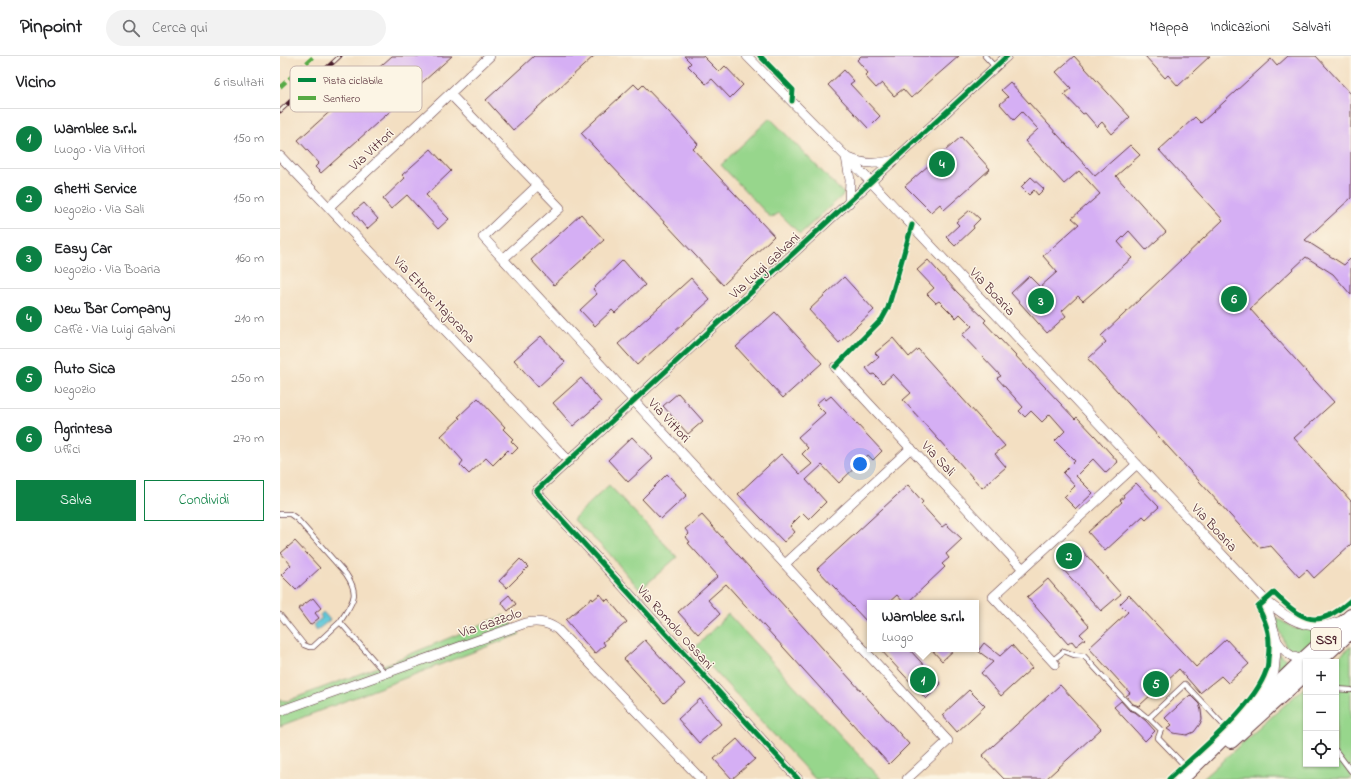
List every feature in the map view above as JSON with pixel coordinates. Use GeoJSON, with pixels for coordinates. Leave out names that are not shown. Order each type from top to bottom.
{"type":"FeatureCollection","features":[{"type":"Feature","properties":{"kind":"main road","name":"SS9"},"geometry":{"type":"LineString","coordinates":[[1322,659],[1350,622]]}},
{"type":"Feature","properties":{"kind":"main road","name":"SS9"},"geometry":{"type":"LineString","coordinates":[[1312,659],[1350,622]]}},
{"type":"Feature","properties":{"kind":"main road","name":"SS9"},"geometry":{"type":"LineString","coordinates":[[1185,777],[1256,705],[1303,668]]}},
{"type":"Feature","properties":{"kind":"main road","name":"SS9"},"geometry":{"type":"LineString","coordinates":[[1185,777],[1246,729],[1303,668]]}},
{"type":"Feature","properties":{"kind":"street","name":"Via Vittori"},"geometry":{"type":"LineString","coordinates":[[329,208],[490,56]]}},
{"type":"Feature","properties":{"kind":"street","name":"Via Boaria"},"geometry":{"type":"LineString","coordinates":[[747,56],[871,182],[1265,600],[1283,614],[1302,624],[1324,626],[1350,622]]}},
{"type":"Feature","properties":{"kind":"street","name":"Via Luigi Galvani"},"geometry":{"type":"LineString","coordinates":[[536,491],[1007,56]]}},
{"type":"Feature","properties":{"kind":"street"},"geometry":{"type":"LineString","coordinates":[[450,94],[560,208],[503,259]]}},
{"type":"Feature","properties":{"kind":"street","name":"Via Ettore Majorana"},"geometry":{"type":"LineString","coordinates":[[280,156],[569,461]]}},
{"type":"Feature","properties":{"kind":"street"},"geometry":{"type":"LineString","coordinates":[[849,203],[850,180],[846,157],[866,164],[896,159]]}},
{"type":"Feature","properties":{"kind":"street","name":"Via Vittori"},"geometry":{"type":"LineString","coordinates":[[538,185],[483,237],[948,741],[907,779]]}},
{"type":"Feature","properties":{"kind":"street","name":"Via Sali"},"geometry":{"type":"LineString","coordinates":[[835,367],[1023,569]]}},
{"type":"Feature","properties":{"kind":"street"},"geometry":{"type":"LineString","coordinates":[[785,564],[910,448]]}},
{"type":"Feature","properties":{"kind":"street"},"geometry":{"type":"LineString","coordinates":[[1054,662],[993,597],[1137,464]]}},
{"type":"Feature","properties":{"kind":"street","name":"Via Romolo Ossani"},"geometry":{"type":"LineString","coordinates":[[536,491],[798,779]]}},
{"type":"Feature","properties":{"kind":"street","name":"Via Boaria"},"geometry":{"type":"LineString","coordinates":[[1265,600],[1277,641],[1286,653],[1303,665]]}},
{"type":"Feature","properties":{"kind":"street","name":"Via Gazzolo"},"geometry":{"type":"LineString","coordinates":[[280,710],[526,623],[546,623],[557,629],[701,779]]}},
{"type":"Feature","properties":{"kind":"street","name":"Via Boaria"},"geometry":{"type":"LineString","coordinates":[[1256,705],[1274,672],[1277,641]]}},
{"type":"Feature","properties":{"kind":"lane"},"geometry":{"type":"LineString","coordinates":[[985,56],[995,67]]}},
{"type":"Feature","properties":{"kind":"lane"},"geometry":{"type":"LineString","coordinates":[[280,514],[290,514],[297,519],[346,574],[355,592],[353,601],[340,622],[313,647],[304,645],[280,615]]}},
{"type":"Feature","properties":{"kind":"lane"},"geometry":{"type":"LineString","coordinates":[[340,622],[385,673]]}},
{"type":"Feature","properties":{"kind":"lane"},"geometry":{"type":"LineString","coordinates":[[1054,662],[1064,651],[1074,655],[1084,656],[1131,707],[1137,708],[1161,730],[1158,738],[1184,765],[1185,777]]}},
{"type":"Feature","properties":{"kind":"lane"},"geometry":{"type":"LineString","coordinates":[[1149,718],[1185,684],[1229,732]]}},
{"type":"Feature","properties":{"kind":"lane"},"geometry":{"type":"LineString","coordinates":[[1339,689],[1351,690]]}},
{"type":"Feature","properties":{"kind":"lane"},"geometry":{"type":"LineString","coordinates":[[1339,755],[1351,771]]}},
{"type":"Feature","properties":{"kind":"green space"},"geometry":{"type":"Polygon","coordinates":[[[770,118],[844,194],[800,234],[779,213],[771,218],[721,165],[770,118]]]}},
{"type":"Feature","properties":{"kind":"green space"},"geometry":{"type":"Polygon","coordinates":[[[609,485],[677,557],[640,590],[607,551],[573,519],[609,485]]]}},
{"type":"Feature","properties":{"kind":"green space"},"geometry":{"type":"Polygon","coordinates":[[[728,614],[881,779],[815,779],[694,649],[728,614]]]}},
{"type":"Feature","properties":{"kind":"green space"},"geometry":{"type":"Polygon","coordinates":[[[504,615],[520,634],[280,726],[280,700],[287,701],[389,663],[504,615]]]}},
{"type":"Feature","properties":{"kind":"green space"},"geometry":{"type":"Polygon","coordinates":[[[1274,616],[1293,628],[1328,631],[1302,654],[1290,652],[1285,645],[1274,616]]]}},
{"type":"Feature","properties":{"kind":"green space"},"geometry":{"type":"Polygon","coordinates":[[[1351,646],[1351,779],[1202,779],[1303,689],[1303,767],[1339,767],[1339,659],[1336,659],[1351,646]]]}},
{"type":"Feature","properties":{"kind":"green space"},"geometry":{"type":"Polygon","coordinates":[[[1279,653],[1292,664],[1274,681],[1279,653]]]}},
{"type":"Feature","properties":{"kind":"water"},"geometry":{"type":"Polygon","coordinates":[[[323,612],[330,620],[317,630],[313,625],[322,618],[320,615],[323,612]]]}},
{"type":"Feature","properties":{"kind":"building"},"geometry":{"type":"Polygon","coordinates":[[[392,56],[452,56],[422,83],[422,66],[381,66],[392,56]]]}},
{"type":"Feature","properties":{"kind":"building"},"geometry":{"type":"Polygon","coordinates":[[[534,56],[594,56],[513,130],[486,100],[534,56]]]}},
{"type":"Feature","properties":{"kind":"building"},"geometry":{"type":"Polygon","coordinates":[[[684,56],[703,56],[719,72],[725,66],[743,85],[730,98],[712,79],[706,84],[688,66],[691,63],[684,56]]]}},
{"type":"Feature","properties":{"kind":"building"},"geometry":{"type":"Polygon","coordinates":[[[861,56],[959,56],[911,98],[903,89],[894,96],[882,83],[876,88],[865,76],[868,73],[857,60],[861,56]]]}},
{"type":"Feature","properties":{"kind":"building"},"geometry":{"type":"Polygon","coordinates":[[[1074,56],[1130,117],[1112,134],[1102,122],[1097,127],[1085,113],[1083,114],[1064,94],[1071,88],[1056,72],[1074,56]]]}},
{"type":"Feature","properties":{"kind":"building"},"geometry":{"type":"Polygon","coordinates":[[[1145,56],[1210,56],[1178,86],[1168,75],[1165,78],[1145,56]]]}},
{"type":"Feature","properties":{"kind":"building"},"geometry":{"type":"Polygon","coordinates":[[[1288,56],[1316,56],[1351,94],[1351,198],[1305,240],[1344,265],[1351,258],[1351,295],[1333,274],[1306,257],[1250,309],[1334,402],[1294,438],[1351,501],[1351,544],[1314,578],[1307,570],[1299,577],[1271,546],[1260,548],[1088,359],[1106,342],[1101,336],[1223,220],[1159,150],[1195,117],[1201,123],[1271,59],[1277,66],[1288,56]]]}},
{"type":"Feature","properties":{"kind":"building"},"geometry":{"type":"Polygon","coordinates":[[[844,70],[854,81],[850,84],[880,116],[868,128],[828,85],[844,70]]]}},
{"type":"Feature","properties":{"kind":"building"},"geometry":{"type":"Polygon","coordinates":[[[1010,82],[1095,176],[1130,145],[1140,155],[1116,176],[1166,232],[1146,250],[1129,231],[1118,242],[1132,258],[1083,301],[1078,296],[1062,311],[1066,316],[1047,333],[1011,293],[1029,276],[1040,287],[1057,272],[1043,256],[1079,224],[1072,218],[1100,194],[1079,171],[1064,184],[1025,141],[1038,129],[1022,112],[1014,120],[1000,104],[1008,97],[1001,90],[1010,82]]]}},
{"type":"Feature","properties":{"kind":"building"},"geometry":{"type":"Polygon","coordinates":[[[634,84],[639,89],[643,85],[669,112],[698,144],[693,149],[774,236],[723,285],[581,133],[634,84]]]}},
{"type":"Feature","properties":{"kind":"building"},"geometry":{"type":"Polygon","coordinates":[[[329,112],[389,112],[321,173],[315,167],[319,163],[298,140],[329,112]]]}},
{"type":"Feature","properties":{"kind":"building"},"geometry":{"type":"Polygon","coordinates":[[[961,137],[990,169],[944,210],[940,204],[931,212],[905,186],[961,137]]]}},
{"type":"Feature","properties":{"kind":"building"},"geometry":{"type":"Polygon","coordinates":[[[431,149],[451,171],[426,195],[449,219],[438,229],[407,195],[391,209],[383,199],[405,178],[402,175],[431,149]]]}},
{"type":"Feature","properties":{"kind":"building"},"geometry":{"type":"Polygon","coordinates":[[[1031,177],[1044,189],[1038,195],[1034,190],[1029,195],[1021,187],[1031,177]]]}},
{"type":"Feature","properties":{"kind":"building"},"geometry":{"type":"Polygon","coordinates":[[[364,203],[378,219],[367,229],[353,212],[364,203]]]}},
{"type":"Feature","properties":{"kind":"building"},"geometry":{"type":"Polygon","coordinates":[[[970,210],[980,219],[973,226],[974,228],[955,246],[946,237],[959,225],[956,222],[970,210]]]}},
{"type":"Feature","properties":{"kind":"building"},"geometry":{"type":"Polygon","coordinates":[[[581,214],[604,240],[554,285],[531,260],[581,214]]]}},
{"type":"Feature","properties":{"kind":"building"},"geometry":{"type":"Polygon","coordinates":[[[623,260],[645,285],[615,313],[612,310],[595,326],[580,310],[597,294],[593,289],[623,260]]]}},
{"type":"Feature","properties":{"kind":"building"},"geometry":{"type":"Polygon","coordinates":[[[928,260],[957,292],[986,320],[984,322],[1075,419],[1077,417],[1118,462],[1106,473],[1093,459],[1076,476],[1093,493],[1076,509],[1064,497],[1075,486],[1063,473],[1075,461],[1055,441],[1065,431],[1050,414],[1042,422],[1031,411],[1025,417],[1019,411],[1023,407],[997,378],[1001,376],[962,335],[972,326],[960,314],[956,318],[939,301],[936,303],[927,294],[934,288],[917,270],[928,260]]]}},
{"type":"Feature","properties":{"kind":"building"},"geometry":{"type":"Polygon","coordinates":[[[844,277],[874,310],[839,343],[809,310],[844,277]]]}},
{"type":"Feature","properties":{"kind":"building"},"geometry":{"type":"Polygon","coordinates":[[[691,278],[710,300],[637,365],[618,344],[691,278]]]}},
{"type":"Feature","properties":{"kind":"building"},"geometry":{"type":"Polygon","coordinates":[[[775,312],[822,363],[783,398],[736,347],[775,312]]]}},
{"type":"Feature","properties":{"kind":"building"},"geometry":{"type":"Polygon","coordinates":[[[541,336],[565,362],[538,387],[514,360],[541,336]]]}},
{"type":"Feature","properties":{"kind":"building"},"geometry":{"type":"Polygon","coordinates":[[[893,338],[909,357],[918,349],[1005,446],[995,454],[1006,467],[982,488],[903,400],[911,393],[893,374],[883,383],[874,374],[872,375],[866,368],[879,357],[875,353],[893,338]]]}},
{"type":"Feature","properties":{"kind":"building"},"geometry":{"type":"Polygon","coordinates":[[[581,378],[601,402],[573,426],[553,403],[581,378]]]}},
{"type":"Feature","properties":{"kind":"building"},"geometry":{"type":"Polygon","coordinates":[[[678,393],[703,421],[688,434],[663,406],[678,393]]]}},
{"type":"Feature","properties":{"kind":"building"},"geometry":{"type":"Polygon","coordinates":[[[831,396],[882,451],[873,460],[868,455],[839,483],[822,465],[806,480],[826,502],[809,519],[803,513],[790,526],[795,532],[784,542],[738,494],[781,454],[800,474],[812,464],[802,454],[808,448],[798,437],[825,413],[816,404],[824,397],[826,400],[831,396]]]}},
{"type":"Feature","properties":{"kind":"building"},"geometry":{"type":"Polygon","coordinates":[[[478,398],[505,427],[503,429],[513,439],[511,441],[518,448],[512,454],[508,450],[493,465],[486,458],[469,474],[460,465],[463,461],[441,436],[478,398]]]}},
{"type":"Feature","properties":{"kind":"building"},"geometry":{"type":"Polygon","coordinates":[[[632,437],[653,459],[628,482],[608,460],[632,437]]]}},
{"type":"Feature","properties":{"kind":"building"},"geometry":{"type":"Polygon","coordinates":[[[667,474],[687,495],[661,519],[642,499],[667,474]]]}},
{"type":"Feature","properties":{"kind":"building"},"geometry":{"type":"Polygon","coordinates":[[[1136,483],[1159,507],[1146,519],[1143,516],[1105,551],[1088,532],[1122,502],[1120,500],[1124,497],[1123,495],[1136,483]]]}},
{"type":"Feature","properties":{"kind":"building"},"geometry":{"type":"Polygon","coordinates":[[[908,485],[923,502],[921,504],[942,527],[946,524],[962,539],[946,554],[949,558],[942,564],[945,567],[910,600],[901,600],[897,595],[891,600],[867,600],[867,622],[817,569],[908,485]]]}},
{"type":"Feature","properties":{"kind":"building"},"geometry":{"type":"Polygon","coordinates":[[[702,515],[909,744],[889,764],[726,584],[708,600],[720,614],[698,634],[678,612],[718,576],[688,543],[690,542],[686,537],[689,534],[685,529],[702,515]]]}},
{"type":"Feature","properties":{"kind":"building"},"geometry":{"type":"Polygon","coordinates":[[[295,541],[320,568],[296,590],[281,575],[291,565],[281,553],[295,541]]]}},
{"type":"Feature","properties":{"kind":"building"},"geometry":{"type":"Polygon","coordinates":[[[1080,548],[1121,594],[1101,611],[1060,566],[1080,548]]]}},
{"type":"Feature","properties":{"kind":"building"},"geometry":{"type":"Polygon","coordinates":[[[520,559],[528,567],[507,588],[499,581],[520,559]]]}},
{"type":"Feature","properties":{"kind":"building"},"geometry":{"type":"Polygon","coordinates":[[[1048,579],[1089,626],[1080,634],[1085,639],[1076,646],[1072,641],[1068,644],[1027,597],[1048,579]]]}},
{"type":"Feature","properties":{"kind":"building"},"geometry":{"type":"Polygon","coordinates":[[[600,594],[606,601],[608,599],[627,622],[603,642],[605,645],[595,654],[566,620],[592,598],[593,600],[600,594]]]}},
{"type":"Feature","properties":{"kind":"building"},"geometry":{"type":"Polygon","coordinates":[[[509,595],[516,604],[508,611],[501,602],[509,595]]]}},
{"type":"Feature","properties":{"kind":"building"},"geometry":{"type":"Polygon","coordinates":[[[1129,595],[1196,667],[1226,639],[1249,664],[1228,683],[1221,676],[1200,693],[1179,669],[1139,706],[1133,704],[1126,696],[1130,693],[1089,648],[1128,612],[1120,604],[1129,595]]]}},
{"type":"Feature","properties":{"kind":"building"},"geometry":{"type":"Polygon","coordinates":[[[313,598],[321,608],[315,613],[319,618],[310,625],[298,609],[313,598]]]}},
{"type":"Feature","properties":{"kind":"building"},"geometry":{"type":"Polygon","coordinates":[[[645,640],[685,684],[664,703],[624,659],[645,640]]]}},
{"type":"Feature","properties":{"kind":"building"},"geometry":{"type":"Polygon","coordinates":[[[984,643],[1000,656],[1012,645],[1032,668],[1001,696],[981,673],[993,662],[979,652],[984,643]]]}},
{"type":"Feature","properties":{"kind":"building"},"geometry":{"type":"Polygon","coordinates":[[[883,652],[912,652],[941,684],[926,699],[883,652]]]}},
{"type":"Feature","properties":{"kind":"building"},"geometry":{"type":"Polygon","coordinates":[[[934,652],[952,652],[942,661],[934,652]]]}},
{"type":"Feature","properties":{"kind":"building"},"geometry":{"type":"Polygon","coordinates":[[[1060,685],[1101,729],[1046,779],[1004,779],[982,756],[1060,685]]]}},
{"type":"Feature","properties":{"kind":"building"},"geometry":{"type":"Polygon","coordinates":[[[969,690],[985,706],[957,732],[942,715],[969,690]]]}},
{"type":"Feature","properties":{"kind":"building"},"geometry":{"type":"Polygon","coordinates":[[[1190,695],[1199,704],[1202,719],[1200,724],[1194,732],[1187,735],[1173,733],[1167,729],[1172,725],[1165,718],[1190,695]]]}},
{"type":"Feature","properties":{"kind":"building"},"geometry":{"type":"Polygon","coordinates":[[[700,699],[721,724],[699,743],[678,719],[700,699]]]}},
{"type":"Feature","properties":{"kind":"building"},"geometry":{"type":"Polygon","coordinates":[[[1121,701],[1129,710],[1135,712],[1146,721],[1155,731],[1145,741],[1114,707],[1121,701]]]}},
{"type":"Feature","properties":{"kind":"building"},"geometry":{"type":"Polygon","coordinates":[[[737,739],[755,759],[732,779],[714,759],[737,739]]]}},
{"type":"Feature","properties":{"kind":"railway"},"geometry":{"type":"LineString","coordinates":[[329,66],[340,56]]}},
{"type":"Feature","properties":{"kind":"railway"},"geometry":{"type":"LineString","coordinates":[[280,111],[290,102]]}},
{"type":"Feature","properties":{"kind":"marked path"},"geometry":{"type":"LineString","coordinates":[[303,66],[314,56]]}},
{"type":"Feature","properties":{"kind":"marked path"},"geometry":{"type":"LineString","coordinates":[[280,87],[290,78]]}},
{"type":"Feature","properties":{"kind":"cycle path"},"geometry":{"type":"LineString","coordinates":[[760,56],[793,90],[792,101]]}},
{"type":"Feature","properties":{"kind":"cycle path"},"geometry":{"type":"LineString","coordinates":[[798,779],[536,491],[1007,56]]}},
{"type":"Feature","properties":{"kind":"cycle path"},"geometry":{"type":"LineString","coordinates":[[835,367],[882,319],[888,308],[912,225]]}},
{"type":"Feature","properties":{"kind":"cycle path"},"geometry":{"type":"LineString","coordinates":[[1169,779],[1224,729],[1260,685],[1268,667],[1269,638],[1264,620],[1258,607],[1274,593],[1294,611],[1311,619],[1320,619],[1339,610],[1351,600]]}},
{"type":"Feature","properties":{"kind":"place","name":"New Bar Company"},"geometry":{"type":"Point","coordinates":[942,164]}},
{"type":"Feature","properties":{"kind":"place","name":"Agrintesa"},"geometry":{"type":"Point","coordinates":[1234,299]}},
{"type":"Feature","properties":{"kind":"place","name":"Easy Car"},"geometry":{"type":"Point","coordinates":[1041,301]}},
{"type":"Feature","properties":{"kind":"place","name":"Ghetti Service"},"geometry":{"type":"Point","coordinates":[1069,556]}},
{"type":"Feature","properties":{"kind":"place","name":"Wamblee s.r.l."},"geometry":{"type":"Point","coordinates":[923,680]}},
{"type":"Feature","properties":{"kind":"place","name":"Auto Sica"},"geometry":{"type":"Point","coordinates":[1156,684]}}]}
